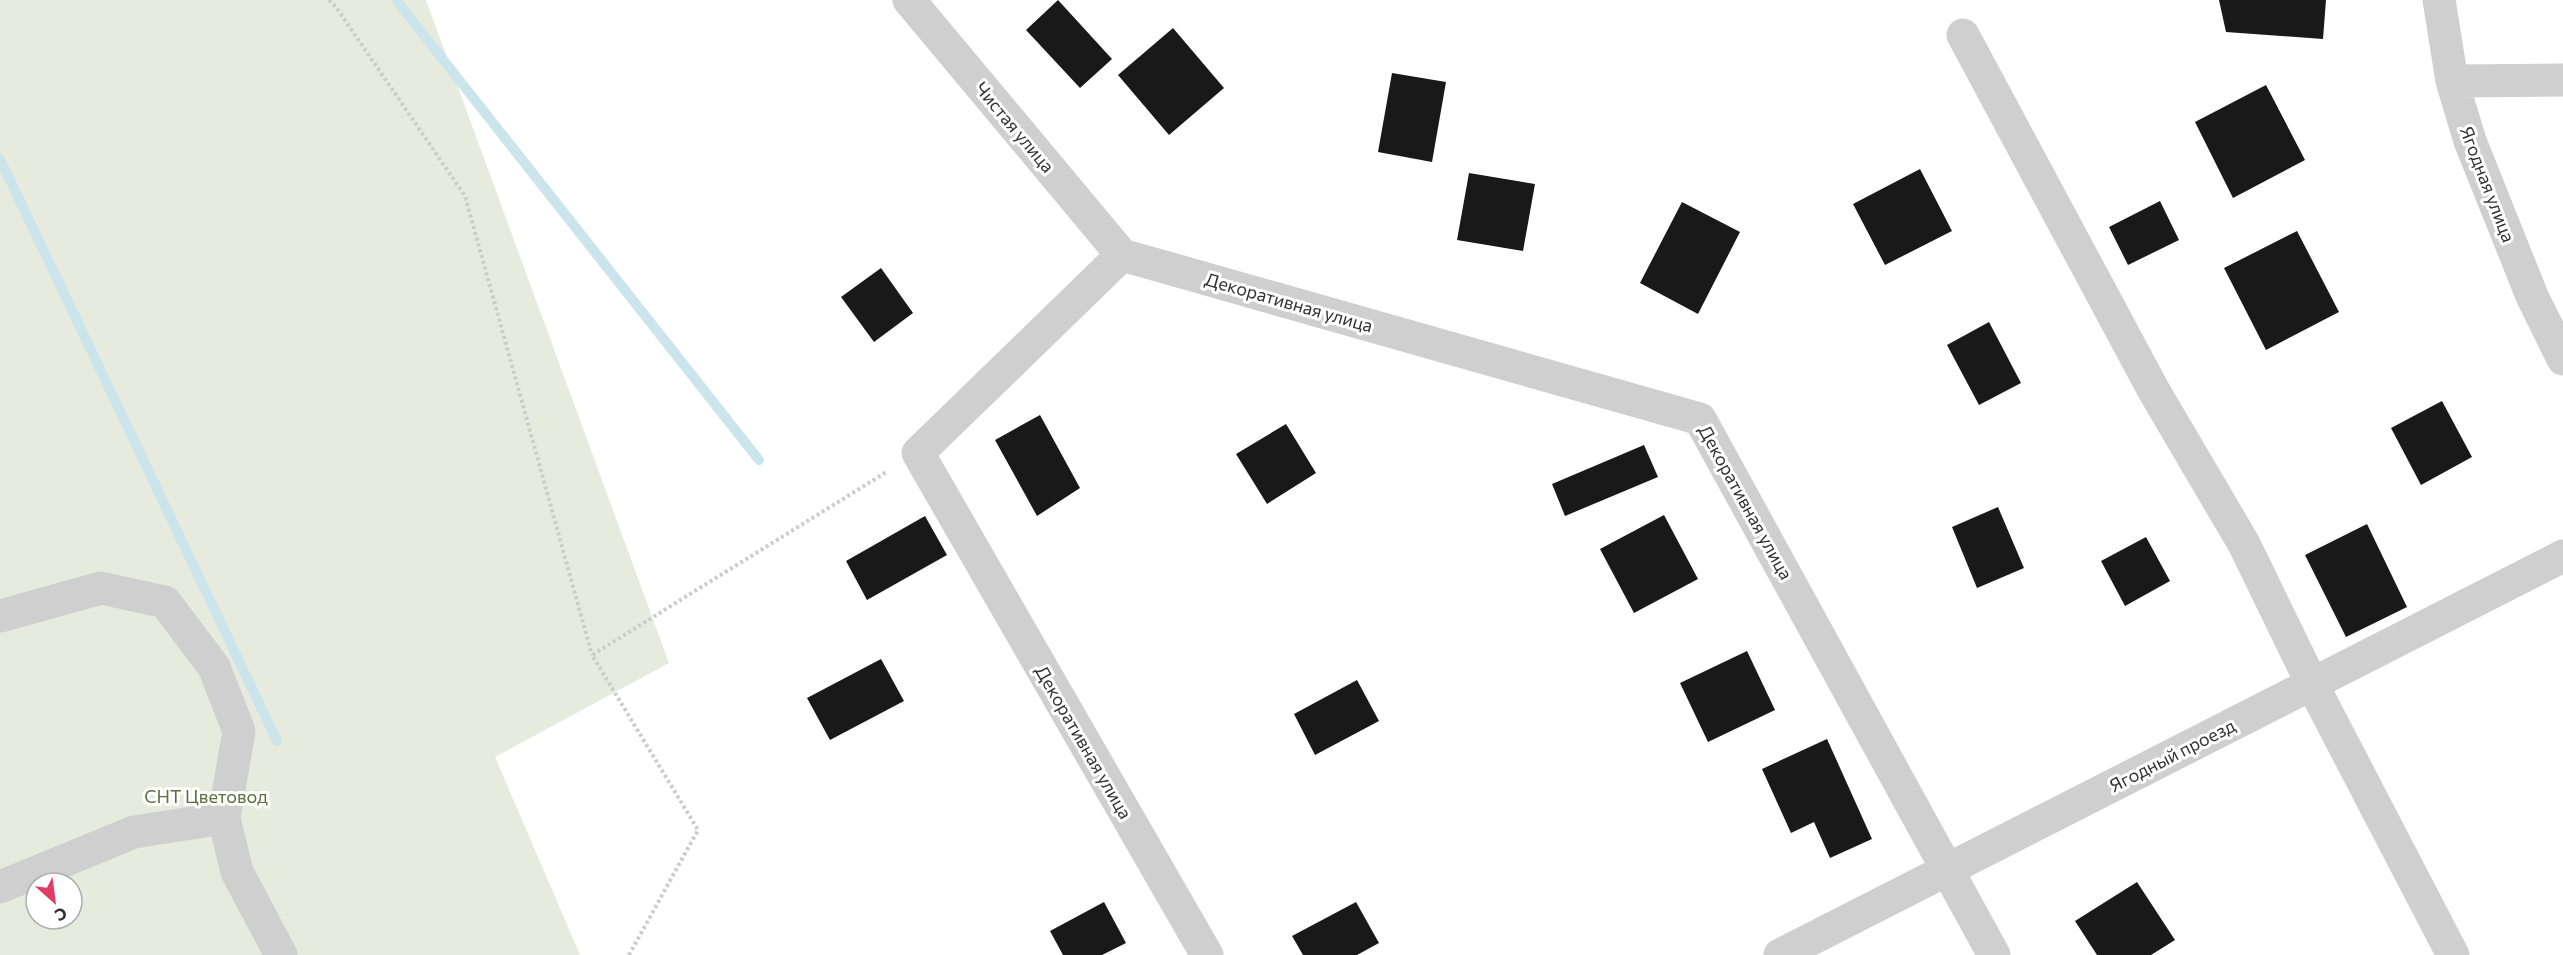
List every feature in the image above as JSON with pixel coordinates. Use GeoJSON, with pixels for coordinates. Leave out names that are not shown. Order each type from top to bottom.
{"type":"FeatureCollection","features":[{"type":"Feature","properties":{"kind":"street","name":"Чистая улица"},"geometry":{"type":"LineString","coordinates":[[909,0],[1122,255]]}},
{"type":"Feature","properties":{"kind":"street","name":"Ягодная улица"},"geometry":{"type":"LineString","coordinates":[[2439,0],[2452,81],[2470,141],[2532,296],[2563,359]]}},
{"type":"Feature","properties":{"kind":"street"},"geometry":{"type":"LineString","coordinates":[[1963,35],[2154,391],[2244,544],[2312,684],[2452,955]]}},
{"type":"Feature","properties":{"kind":"street"},"geometry":{"type":"LineString","coordinates":[[2452,81],[2563,80]]}},
{"type":"Feature","properties":{"kind":"street"},"geometry":{"type":"LineString","coordinates":[[918,453],[1122,255]]}},
{"type":"Feature","properties":{"kind":"street","name":"Декоративная улица"},"geometry":{"type":"LineString","coordinates":[[1122,255],[1700,418],[1994,955]]}},
{"type":"Feature","properties":{"kind":"street","name":"Декоративная улица"},"geometry":{"type":"LineString","coordinates":[[918,453],[1207,955]]}},
{"type":"Feature","properties":{"kind":"street","name":"Ягодный проезд"},"geometry":{"type":"LineString","coordinates":[[1780,955],[2563,556]]}},
{"type":"Feature","properties":{"kind":"street"},"geometry":{"type":"LineString","coordinates":[[0,616],[101,588],[165,602],[214,667],[239,731],[224,818],[237,872],[281,955]]}},
{"type":"Feature","properties":{"kind":"street"},"geometry":{"type":"LineString","coordinates":[[0,887],[134,832],[224,818]]}},
{"type":"Feature","properties":{"kind":"path"},"geometry":{"type":"LineString","coordinates":[[329,0],[465,196],[592,655],[698,830],[629,955]]}},
{"type":"Feature","properties":{"kind":"path"},"geometry":{"type":"LineString","coordinates":[[592,655],[918,453]]}},
{"type":"Feature","properties":{"kind":"green space","name":"СНТ Цветовод"},"geometry":{"type":"Polygon","coordinates":[[[0,0],[426,0],[669,663],[495,757],[580,955],[0,955],[0,0]]]}},
{"type":"Feature","properties":{"kind":"building"},"geometry":{"type":"Polygon","coordinates":[[[1058,0],[1112,59],[1080,88],[1026,30],[1058,0]]]}},
{"type":"Feature","properties":{"kind":"building"},"geometry":{"type":"Polygon","coordinates":[[[2219,0],[2326,0],[2323,39],[2226,32],[2219,0]]]}},
{"type":"Feature","properties":{"kind":"building"},"geometry":{"type":"Polygon","coordinates":[[[1173,28],[1224,88],[1169,135],[1118,75],[1173,28]]]}},
{"type":"Feature","properties":{"kind":"building"},"geometry":{"type":"Polygon","coordinates":[[[1392,73],[1446,82],[1432,162],[1378,152],[1392,73]]]}},
{"type":"Feature","properties":{"kind":"building"},"geometry":{"type":"Polygon","coordinates":[[[2266,85],[2305,160],[2233,198],[2195,122],[2266,85]]]}},
{"type":"Feature","properties":{"kind":"building"},"geometry":{"type":"Polygon","coordinates":[[[1920,169],[1952,231],[1885,265],[1853,204],[1920,169]]]}},
{"type":"Feature","properties":{"kind":"building"},"geometry":{"type":"Polygon","coordinates":[[[1469,173],[1535,184],[1523,251],[1457,240],[1469,173]]]}},
{"type":"Feature","properties":{"kind":"building"},"geometry":{"type":"Polygon","coordinates":[[[2160,201],[2179,240],[2128,265],[2109,227],[2160,201]]]}},
{"type":"Feature","properties":{"kind":"building"},"geometry":{"type":"Polygon","coordinates":[[[1682,202],[1740,232],[1698,314],[1640,283],[1682,202]]]}},
{"type":"Feature","properties":{"kind":"building"},"geometry":{"type":"Polygon","coordinates":[[[2297,231],[2339,312],[2266,350],[2224,268],[2297,231]]]}},
{"type":"Feature","properties":{"kind":"building"},"geometry":{"type":"Polygon","coordinates":[[[881,268],[913,313],[874,342],[841,297],[881,268]]]}},
{"type":"Feature","properties":{"kind":"building"},"geometry":{"type":"Polygon","coordinates":[[[1989,322],[2021,383],[1979,405],[1947,345],[1989,322]]]}},
{"type":"Feature","properties":{"kind":"building"},"geometry":{"type":"Polygon","coordinates":[[[2442,401],[2472,457],[2421,485],[2391,428],[2442,401]]]}},
{"type":"Feature","properties":{"kind":"building"},"geometry":{"type":"Polygon","coordinates":[[[1040,415],[1080,488],[1037,516],[995,440],[1040,415]]]}},
{"type":"Feature","properties":{"kind":"building"},"geometry":{"type":"Polygon","coordinates":[[[1286,424],[1316,473],[1267,504],[1236,454],[1286,424]]]}},
{"type":"Feature","properties":{"kind":"building"},"geometry":{"type":"Polygon","coordinates":[[[1644,445],[1658,477],[1565,516],[1552,484],[1644,445]]]}},
{"type":"Feature","properties":{"kind":"building"},"geometry":{"type":"Polygon","coordinates":[[[1998,507],[2024,568],[1977,588],[1952,527],[1998,507]]]}},
{"type":"Feature","properties":{"kind":"building"},"geometry":{"type":"Polygon","coordinates":[[[1664,515],[1698,579],[1634,613],[1600,549],[1664,515]]]}},
{"type":"Feature","properties":{"kind":"building"},"geometry":{"type":"Polygon","coordinates":[[[925,516],[947,555],[867,600],[846,561],[925,516]]]}},
{"type":"Feature","properties":{"kind":"building"},"geometry":{"type":"Polygon","coordinates":[[[2367,524],[2407,607],[2346,637],[2305,555],[2367,524]]]}},
{"type":"Feature","properties":{"kind":"building"},"geometry":{"type":"Polygon","coordinates":[[[2146,537],[2170,581],[2125,606],[2101,561],[2146,537]]]}},
{"type":"Feature","properties":{"kind":"building"},"geometry":{"type":"Polygon","coordinates":[[[1747,651],[1775,710],[1708,742],[1680,683],[1747,651]]]}},
{"type":"Feature","properties":{"kind":"building"},"geometry":{"type":"Polygon","coordinates":[[[881,659],[904,701],[830,740],[807,698],[881,659]]]}},
{"type":"Feature","properties":{"kind":"building"},"geometry":{"type":"Polygon","coordinates":[[[1357,680],[1379,721],[1315,755],[1294,714],[1357,680]]]}},
{"type":"Feature","properties":{"kind":"building"},"geometry":{"type":"Polygon","coordinates":[[[1827,739],[1872,839],[1830,858],[1814,822],[1791,833],[1762,769],[1827,739]]]}},
{"type":"Feature","properties":{"kind":"building"},"geometry":{"type":"Polygon","coordinates":[[[2137,882],[2175,940],[2151,955],[2097,955],[2075,921],[2137,882]]]}},
{"type":"Feature","properties":{"kind":"building"},"geometry":{"type":"Polygon","coordinates":[[[1104,902],[1126,943],[1102,955],[1063,955],[1050,931],[1104,902]]]}},
{"type":"Feature","properties":{"kind":"building"},"geometry":{"type":"Polygon","coordinates":[[[1356,902],[1379,943],[1357,955],[1303,955],[1292,936],[1356,902]]]}},
{"type":"Feature","properties":{"kind":"waterway"},"geometry":{"type":"LineString","coordinates":[[396,0],[759,460]]}},
{"type":"Feature","properties":{"kind":"waterway"},"geometry":{"type":"LineString","coordinates":[[0,159],[277,741]]}}]}
